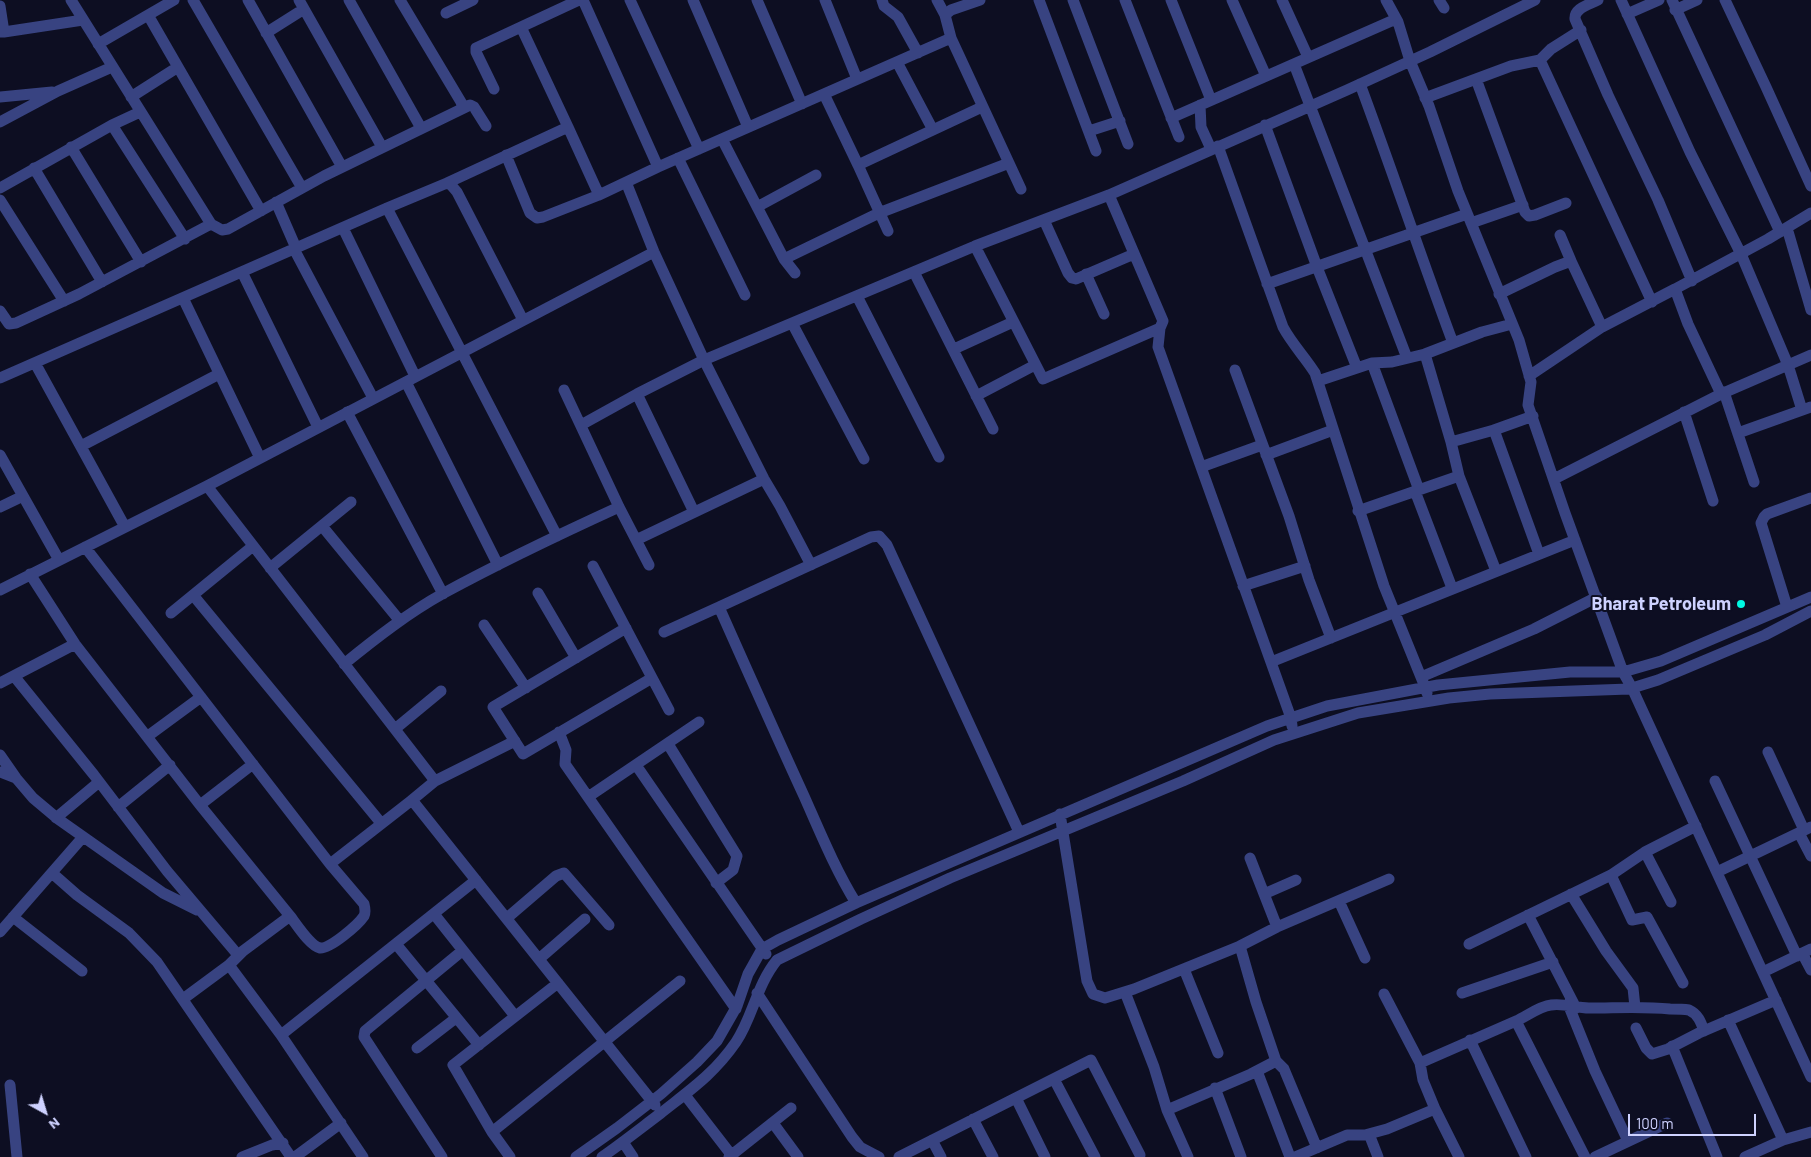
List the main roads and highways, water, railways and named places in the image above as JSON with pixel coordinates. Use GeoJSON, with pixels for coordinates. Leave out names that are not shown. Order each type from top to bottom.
{"type":"FeatureCollection","features":[{"type":"Feature","properties":{"kind":"place","name":"Bharat Petroleum"},"geometry":{"type":"Point","coordinates":[1741,604]}}]}
